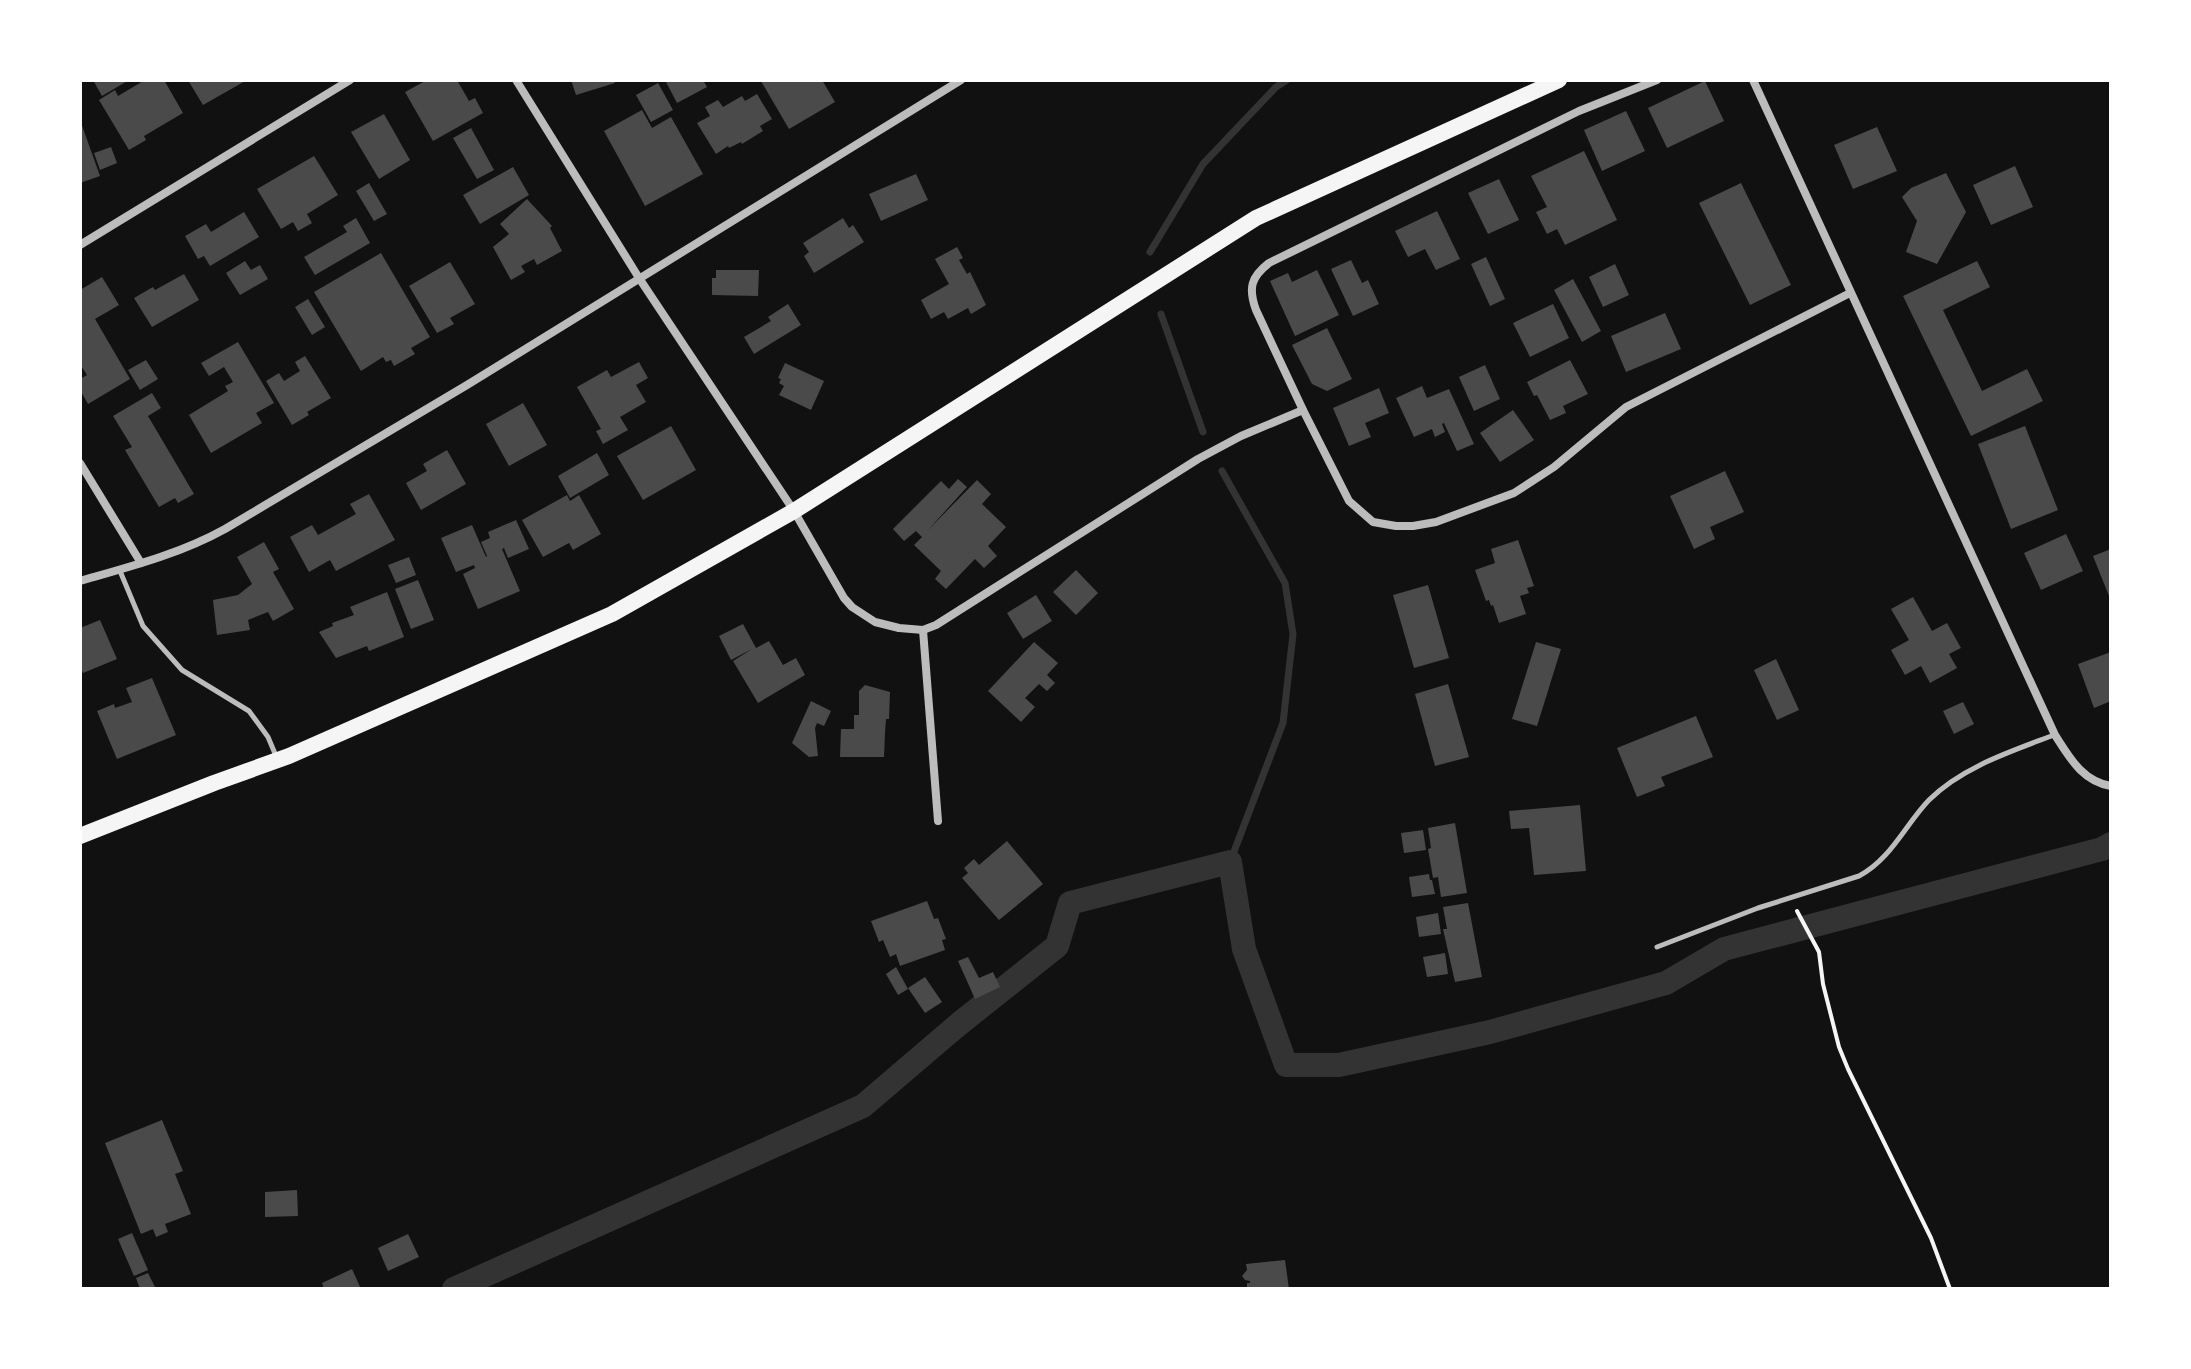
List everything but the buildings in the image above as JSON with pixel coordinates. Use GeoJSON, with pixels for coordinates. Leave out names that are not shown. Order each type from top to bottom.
{"type":"FeatureCollection","features":[{"type":"Feature","properties":{"kind":"highway"},"geometry":{"type":"LineString","coordinates":[[80,836],[278,760],[612,614],[794,511],[1256,218],[1559,80]]}},
{"type":"Feature","properties":{"kind":"street"},"geometry":{"type":"LineString","coordinates":[[80,245],[350,80]]}},
{"type":"Feature","properties":{"kind":"street"},"geometry":{"type":"LineString","coordinates":[[516,80],[639,278],[794,511],[831,578],[852,607],[875,622],[923,630],[951,618],[1198,459],[1241,436],[1303,410]]}},
{"type":"Feature","properties":{"kind":"street"},"geometry":{"type":"LineString","coordinates":[[80,581],[141,563],[225,529],[467,385],[961,80]]}},
{"type":"Feature","properties":{"kind":"street"},"geometry":{"type":"LineString","coordinates":[[1657,80],[1565,118],[1269,263],[1256,273],[1252,283],[1256,310],[1344,493],[1359,511],[1373,522],[1413,526],[1436,522],[1514,493],[1554,467],[1626,407],[1850,293]]}},
{"type":"Feature","properties":{"kind":"street"},"geometry":{"type":"LineString","coordinates":[[1753,80],[2055,735],[2078,769],[2096,783],[2111,786]]}},
{"type":"Feature","properties":{"kind":"street"},"geometry":{"type":"LineString","coordinates":[[80,463],[141,563]]}},
{"type":"Feature","properties":{"kind":"street"},"geometry":{"type":"LineString","coordinates":[[923,630],[938,821]]}},
{"type":"Feature","properties":{"kind":"lane"},"geometry":{"type":"LineString","coordinates":[[119,570],[143,626],[182,670],[249,711],[268,737],[278,760]]}},
{"type":"Feature","properties":{"kind":"lane"},"geometry":{"type":"LineString","coordinates":[[1657,947],[1735,917],[1859,876],[1882,860],[1916,814],[1940,790],[1998,758],[2055,735]]}},
{"type":"Feature","properties":{"kind":"path"},"geometry":{"type":"LineString","coordinates":[[1800,917],[1819,952],[1823,984],[1843,1058],[1931,1238],[1950,1289]]}},
{"type":"Feature","properties":{"kind":"waterway"},"geometry":{"type":"LineString","coordinates":[[1150,252],[1203,164],[1276,87],[1287,80]]}},
{"type":"Feature","properties":{"kind":"waterway"},"geometry":{"type":"LineString","coordinates":[[1161,314],[1203,432]]}},
{"type":"Feature","properties":{"kind":"waterway"},"geometry":{"type":"LineString","coordinates":[[1222,471],[1285,583],[1293,634],[1283,723],[1230,862]]}},
{"type":"Feature","properties":{"kind":"waterway"},"geometry":{"type":"LineString","coordinates":[[454,1289],[863,1106],[1057,946],[1070,903],[1230,862],[1244,949],[1286,1065],[1339,1065],[1490,1032],[1666,983],[1724,949],[2102,849],[2111,844]]}}]}
